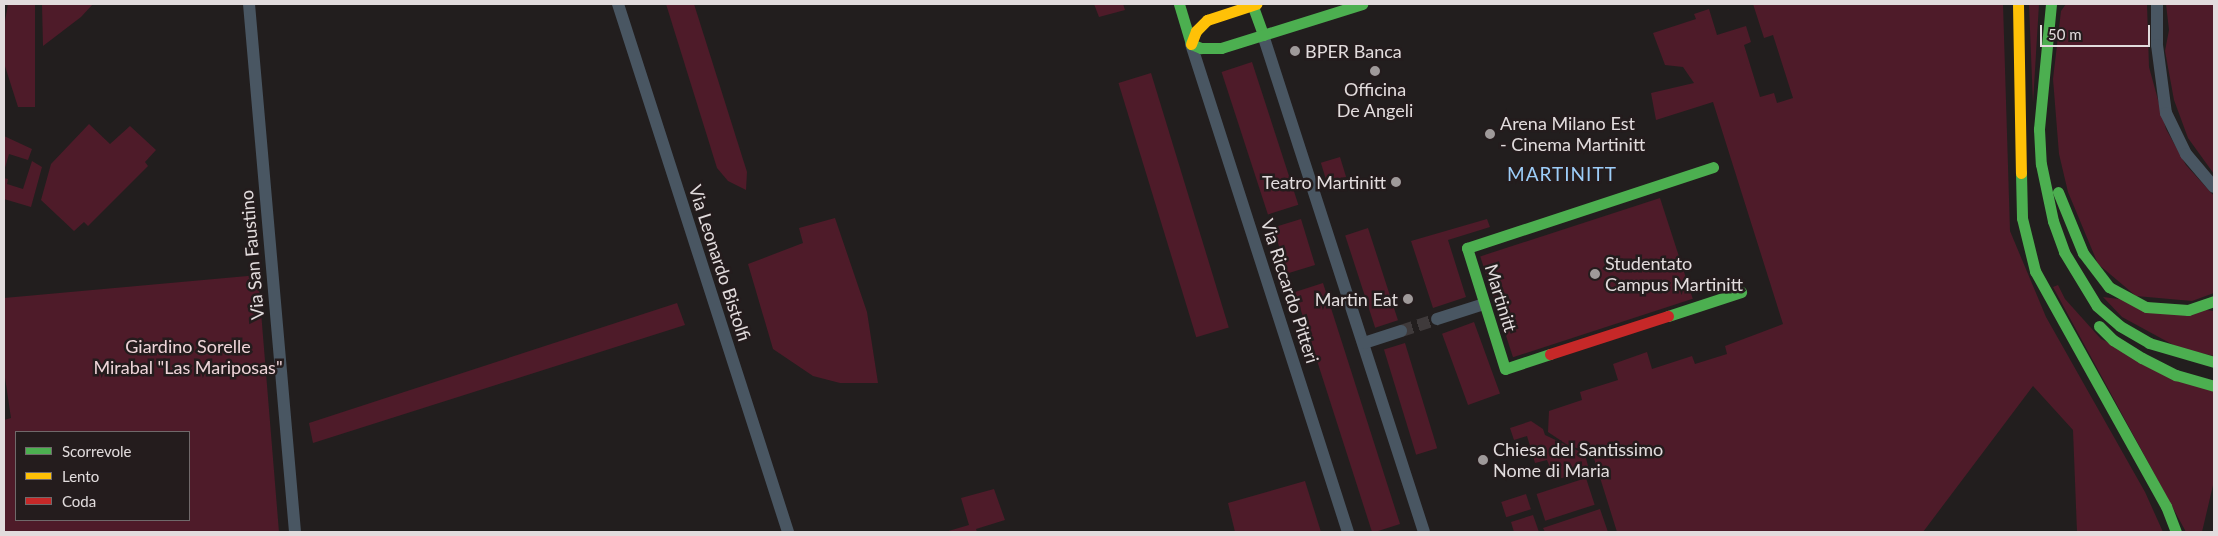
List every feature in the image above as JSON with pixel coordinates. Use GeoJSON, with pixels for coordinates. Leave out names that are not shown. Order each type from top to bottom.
{"type":"FeatureCollection","features":[{"type":"Feature","properties":{"kind":"main road","name":"Via Riccardo Pitteri"},"geometry":{"type":"LineString","coordinates":[[1179,4],[1192,44]]}},
{"type":"Feature","properties":{"kind":"main road"},"geometry":{"type":"LineString","coordinates":[[1262,35],[1254,4],[1207,20],[1196,30],[1192,44],[1215,49],[1262,35],[1362,4]]}},
{"type":"Feature","properties":{"kind":"main road"},"geometry":{"type":"LineString","coordinates":[[2018,4],[2022,218],[2035,271],[2166,506],[2176,532]]}},
{"type":"Feature","properties":{"kind":"main road"},"geometry":{"type":"LineString","coordinates":[[2051,4],[2045,51],[2044,97],[2039,129],[2046,194],[2064,252],[2078,278],[2097,306],[2120,326],[2167,350],[2214,362]]}},
{"type":"Feature","properties":{"kind":"main road"},"geometry":{"type":"LineString","coordinates":[[2044,97],[2058,192],[2083,253],[2109,287],[2146,307],[2168,310],[2188,310],[2214,301]]}},
{"type":"Feature","properties":{"kind":"main road"},"geometry":{"type":"LineString","coordinates":[[2020,151],[2035,216]]}},
{"type":"Feature","properties":{"kind":"main road","name":"Martinitt"},"geometry":{"type":"LineString","coordinates":[[1713,167],[1467,248],[1505,368],[1741,292]]}},
{"type":"Feature","properties":{"kind":"main road"},"geometry":{"type":"LineString","coordinates":[[2088,315],[2113,340],[2142,358],[2176,375],[2214,386]]}},
{"type":"Feature","properties":{"kind":"street","name":"Via San Faustino"},"geometry":{"type":"LineString","coordinates":[[249,4],[295,532]]}},
{"type":"Feature","properties":{"kind":"street","name":"Via Leonardo Bistolfi"},"geometry":{"type":"LineString","coordinates":[[618,4],[788,532]]}},
{"type":"Feature","properties":{"kind":"street"},"geometry":{"type":"LineString","coordinates":[[2157,4],[2158,62],[2166,112],[2186,154],[2214,188]]}},
{"type":"Feature","properties":{"kind":"street"},"geometry":{"type":"LineString","coordinates":[[1262,35],[1364,343],[1424,532]]}},
{"type":"Feature","properties":{"kind":"street","name":"Via Riccardo Pitteri"},"geometry":{"type":"LineString","coordinates":[[1192,44],[1348,532]]}},
{"type":"Feature","properties":{"kind":"street"},"geometry":{"type":"LineString","coordinates":[[1437,319],[1484,304]]}},
{"type":"Feature","properties":{"kind":"street"},"geometry":{"type":"LineString","coordinates":[[1364,343],[1402,331]]}},
{"type":"Feature","properties":{"kind":"green space"},"geometry":{"type":"Polygon","coordinates":[[[8,4],[35,4],[35,107],[18,107],[4,63],[4,27],[8,4]]]}},
{"type":"Feature","properties":{"kind":"green space"},"geometry":{"type":"Polygon","coordinates":[[[42,4],[93,4],[81,17],[43,46],[42,4]]]}},
{"type":"Feature","properties":{"kind":"green space"},"geometry":{"type":"Polygon","coordinates":[[[666,4],[694,4],[747,172],[746,190],[728,181],[717,168],[666,4]]]}},
{"type":"Feature","properties":{"kind":"green space"},"geometry":{"type":"Polygon","coordinates":[[[1094,4],[1123,4],[1125,10],[1099,17],[1094,4]]]}},
{"type":"Feature","properties":{"kind":"green space"},"geometry":{"type":"Polygon","coordinates":[[[1753,4],[2003,4],[2010,231],[2046,317],[2145,492],[2163,532],[2077,532],[2073,430],[2033,386],[1923,532],[1617,532],[1592,452],[1569,446],[1548,432],[1549,411],[1582,400],[1580,392],[1618,380],[1613,364],[1647,352],[1652,369],[1692,356],[1695,364],[1727,354],[1725,346],[1783,324],[1713,102],[1656,120],[1651,93],[1694,83],[1683,67],[1665,65],[1653,33],[1696,19],[1694,14],[1709,9],[1717,35],[1746,26],[1751,42],[1744,45],[1760,97],[1774,93],[1777,103],[1793,98],[1773,35],[1764,38],[1753,4]]]}},
{"type":"Feature","properties":{"kind":"green space"},"geometry":{"type":"Polygon","coordinates":[[[2029,4],[2039,4],[2033,103],[2031,55],[2029,4]]]}},
{"type":"Feature","properties":{"kind":"green space"},"geometry":{"type":"Polygon","coordinates":[[[2066,4],[2147,4],[2149,67],[2166,129],[2186,165],[2214,196],[2214,293],[2192,301],[2136,296],[2098,264],[2068,192],[2059,154],[2053,79],[2061,11],[2066,4]]]}},
{"type":"Feature","properties":{"kind":"green space"},"geometry":{"type":"Polygon","coordinates":[[[2166,4],[2214,4],[2214,174],[2188,138],[2174,100],[2165,51],[2169,30],[2166,4]]]}},
{"type":"Feature","properties":{"kind":"green space"},"geometry":{"type":"Polygon","coordinates":[[[1252,62],[1298,205],[1268,215],[1222,72],[1252,62]]]}},
{"type":"Feature","properties":{"kind":"green space"},"geometry":{"type":"Polygon","coordinates":[[[1151,73],[1229,327],[1196,337],[1118,83],[1151,73]]]}},
{"type":"Feature","properties":{"kind":"green space"},"geometry":{"type":"Polygon","coordinates":[[[89,124],[110,144],[130,126],[156,150],[145,162],[148,166],[88,226],[84,222],[74,231],[41,200],[51,164],[89,124]]]}},
{"type":"Feature","properties":{"kind":"green space"},"geometry":{"type":"Polygon","coordinates":[[[4,136],[32,149],[28,160],[9,154],[4,171],[4,136]]]}},
{"type":"Feature","properties":{"kind":"green space"},"geometry":{"type":"Polygon","coordinates":[[[1340,157],[1346,177],[1327,183],[1321,163],[1340,157]]]}},
{"type":"Feature","properties":{"kind":"green space"},"geometry":{"type":"Polygon","coordinates":[[[32,161],[42,167],[31,207],[4,199],[4,178],[8,179],[7,184],[23,189],[32,161]]]}},
{"type":"Feature","properties":{"kind":"green space"},"geometry":{"type":"Polygon","coordinates":[[[1660,198],[1693,299],[1513,357],[1480,256],[1660,198]]]}},
{"type":"Feature","properties":{"kind":"green space"},"geometry":{"type":"Polygon","coordinates":[[[835,218],[867,312],[878,383],[840,383],[813,376],[773,349],[748,264],[803,243],[799,228],[835,218]]]}},
{"type":"Feature","properties":{"kind":"green space"},"geometry":{"type":"Polygon","coordinates":[[[1301,219],[1315,265],[1287,273],[1273,227],[1301,219]]]}},
{"type":"Feature","properties":{"kind":"green space"},"geometry":{"type":"Polygon","coordinates":[[[1487,219],[1490,227],[1448,240],[1466,297],[1433,308],[1411,241],[1487,219]]]}},
{"type":"Feature","properties":{"kind":"green space"},"geometry":{"type":"Polygon","coordinates":[[[1368,228],[1398,320],[1375,328],[1345,235],[1368,228]]]}},
{"type":"Feature","properties":{"kind":"green space","name":"Giardino Sorelle Mirabal \"Las Mariposas\""},"geometry":{"type":"Polygon","coordinates":[[[258,275],[279,532],[4,532],[4,420],[11,418],[4,371],[4,298],[258,275]]]}},
{"type":"Feature","properties":{"kind":"green space"},"geometry":{"type":"Polygon","coordinates":[[[1323,283],[1400,524],[1375,532],[1372,532],[1295,292],[1323,283]]]}},
{"type":"Feature","properties":{"kind":"green space"},"geometry":{"type":"Polygon","coordinates":[[[2058,285],[2065,299],[2101,339],[2214,392],[2214,481],[2202,532],[2186,532],[2053,287],[2058,285]]]}},
{"type":"Feature","properties":{"kind":"green space"},"geometry":{"type":"Polygon","coordinates":[[[2103,297],[2214,311],[2214,356],[2179,348],[2122,317],[2103,297]]]}},
{"type":"Feature","properties":{"kind":"green space"},"geometry":{"type":"Polygon","coordinates":[[[677,303],[685,325],[313,443],[309,423],[677,303]]]}},
{"type":"Feature","properties":{"kind":"green space"},"geometry":{"type":"Polygon","coordinates":[[[1474,322],[1500,393],[1468,405],[1442,334],[1474,322]]]}},
{"type":"Feature","properties":{"kind":"green space"},"geometry":{"type":"Polygon","coordinates":[[[1405,343],[1437,448],[1416,455],[1384,349],[1405,343]]]}},
{"type":"Feature","properties":{"kind":"green space"},"geometry":{"type":"Polygon","coordinates":[[[1531,421],[1543,429],[1545,435],[1585,454],[1589,470],[1555,480],[1547,460],[1535,463],[1527,436],[1514,440],[1510,428],[1531,421]]]}},
{"type":"Feature","properties":{"kind":"green space"},"geometry":{"type":"Polygon","coordinates":[[[1586,478],[1595,505],[1545,521],[1537,494],[1586,478]]]}},
{"type":"Feature","properties":{"kind":"green space"},"geometry":{"type":"Polygon","coordinates":[[[1305,481],[1321,532],[1235,532],[1228,503],[1305,481]]]}},
{"type":"Feature","properties":{"kind":"green space"},"geometry":{"type":"Polygon","coordinates":[[[994,489],[1005,520],[976,529],[977,532],[945,532],[969,525],[961,498],[994,489]]]}},
{"type":"Feature","properties":{"kind":"green space"},"geometry":{"type":"Polygon","coordinates":[[[1526,494],[1531,509],[1506,517],[1501,502],[1526,494]]]}},
{"type":"Feature","properties":{"kind":"green space"},"geometry":{"type":"Polygon","coordinates":[[[1600,509],[1608,532],[1545,532],[1543,528],[1600,509]]]}},
{"type":"Feature","properties":{"kind":"green space"},"geometry":{"type":"Polygon","coordinates":[[[1533,515],[1539,532],[1514,532],[1511,522],[1533,515]]]}},
{"type":"Feature","properties":{"kind":"tunnel"},"geometry":{"type":"LineString","coordinates":[[1401,331],[1437,319]]}},
{"type":"Feature","properties":{"kind":"traffic: fast"},"geometry":{"type":"LineString","coordinates":[[1179,4],[1191,44]]}},
{"type":"Feature","properties":{"kind":"traffic: fast"},"geometry":{"type":"LineString","coordinates":[[1252,4],[1263,35]]}},
{"type":"Feature","properties":{"kind":"traffic: fast"},"geometry":{"type":"LineString","coordinates":[[1191,44],[1201,48],[1221,48],[1362,4]]}},
{"type":"Feature","properties":{"kind":"traffic: fast"},"geometry":{"type":"LineString","coordinates":[[2051,4],[2039,129],[2041,164],[2053,221],[2064,252],[2097,306],[2120,326],[2149,343],[2214,362]]}},
{"type":"Feature","properties":{"kind":"traffic: fast"},"geometry":{"type":"LineString","coordinates":[[1550,354],[1505,369],[1467,248],[1713,167]]}},
{"type":"Feature","properties":{"kind":"traffic: fast"},"geometry":{"type":"LineString","coordinates":[[2021,173],[2022,218],[2035,271],[2166,506],[2176,532]]}},
{"type":"Feature","properties":{"kind":"traffic: fast"},"geometry":{"type":"LineString","coordinates":[[2058,192],[2083,253],[2109,287],[2146,307],[2188,310],[2214,301]]}},
{"type":"Feature","properties":{"kind":"traffic: fast"},"geometry":{"type":"LineString","coordinates":[[1668,316],[1741,292]]}},
{"type":"Feature","properties":{"kind":"traffic: fast"},"geometry":{"type":"LineString","coordinates":[[2099,326],[2113,340],[2142,358],[2176,375],[2214,386]]}},
{"type":"Feature","properties":{"kind":"traffic: slow"},"geometry":{"type":"LineString","coordinates":[[1191,44],[1196,31],[1207,20],[1256,4]]}},
{"type":"Feature","properties":{"kind":"traffic: slow"},"geometry":{"type":"LineString","coordinates":[[2018,4],[2021,173]]}},
{"type":"Feature","properties":{"kind":"traffic: jam"},"geometry":{"type":"LineString","coordinates":[[1550,354],[1668,316]]}},
{"type":"Feature","properties":{"kind":"place","name":"BPER Banca"},"geometry":{"type":"Point","coordinates":[1295,51]}},
{"type":"Feature","properties":{"kind":"place","name":"Officina De Angeli"},"geometry":{"type":"Point","coordinates":[1375,71]}},
{"type":"Feature","properties":{"kind":"place","name":"Arena Milano Est - Cinema Martinitt"},"geometry":{"type":"Point","coordinates":[1490,134]}},
{"type":"Feature","properties":{"kind":"place","name":"Teatro Martinitt"},"geometry":{"type":"Point","coordinates":[1396,182]}},
{"type":"Feature","properties":{"kind":"place","name":"Studentato Campus Martinitt"},"geometry":{"type":"Point","coordinates":[1595,274]}},
{"type":"Feature","properties":{"kind":"place","name":"Martin Eat"},"geometry":{"type":"Point","coordinates":[1408,299]}},
{"type":"Feature","properties":{"kind":"place","name":"Chiesa del Santissimo Nome di Maria"},"geometry":{"type":"Point","coordinates":[1483,460]}},
{"type":"Feature","properties":{"kind":"district","name":"MARTINITT"},"geometry":{"type":"Point","coordinates":[1562,174]}}]}
